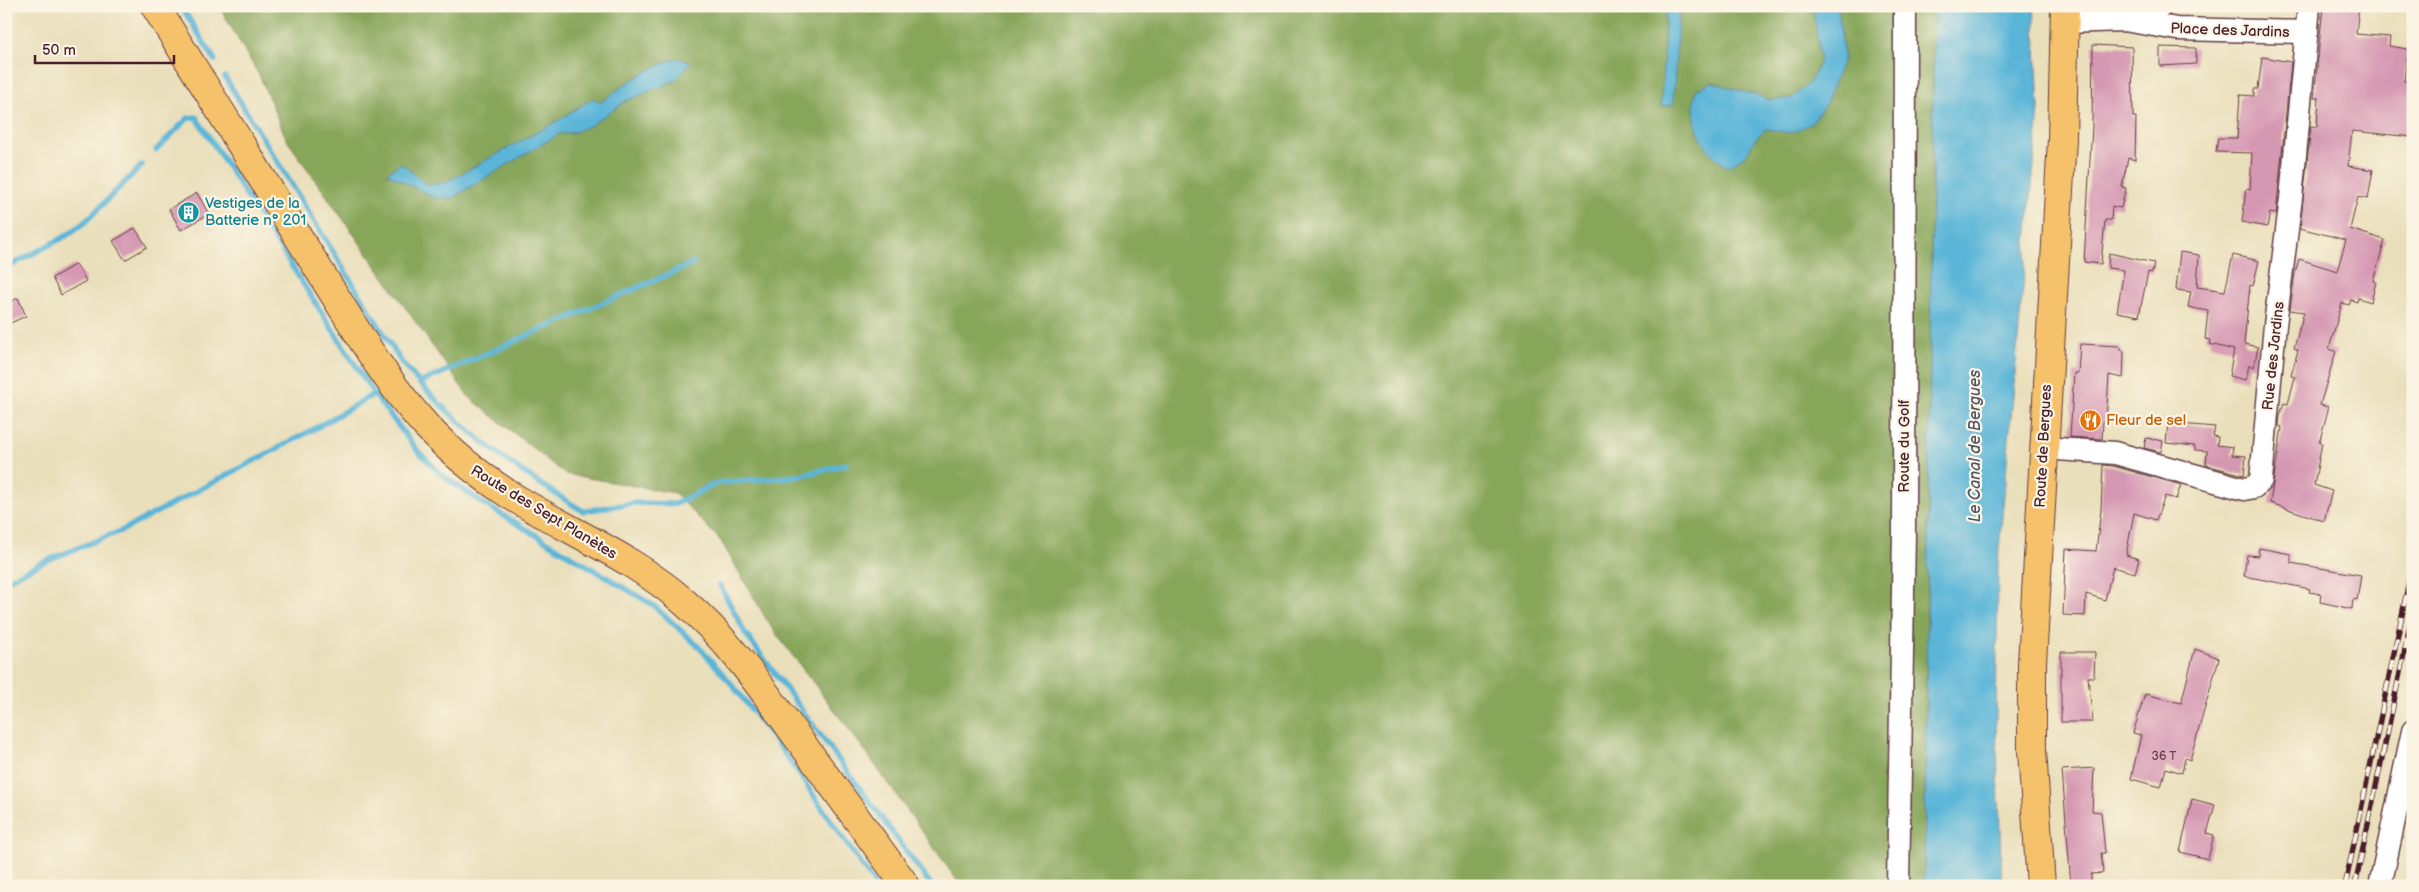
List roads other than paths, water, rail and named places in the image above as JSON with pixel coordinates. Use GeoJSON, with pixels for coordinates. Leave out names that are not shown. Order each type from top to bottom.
{"type":"FeatureCollection","features":[{"type":"Feature","properties":{"kind":"main road","name":"Route des Sept Planètes"},"geometry":{"type":"LineString","coordinates":[[156,6],[363,341],[414,414],[452,453],[487,479],[643,572],[674,593],[698,614],[723,640],[760,686],[906,886]]}},
{"type":"Feature","properties":{"kind":"main road","name":"Route de Bergues"},"geometry":{"type":"LineString","coordinates":[[2041,886],[2032,750],[2032,663],[2062,139],[2065,14]]}},
{"type":"Feature","properties":{"kind":"street","name":"Route du Golf"},"geometry":{"type":"LineString","coordinates":[[1898,886],[1904,532],[1905,6]]}},
{"type":"Feature","properties":{"kind":"street","name":"Rue des Jardins"},"geometry":{"type":"LineString","coordinates":[[2043,448],[2104,451],[2244,489],[2254,487],[2261,480],[2307,32],[2308,6]]}},
{"type":"Feature","properties":{"kind":"street","name":"Place des Jardins"},"geometry":{"type":"LineString","coordinates":[[2065,14],[2124,20],[2150,12],[2177,29],[2307,32]]}},
{"type":"Feature","properties":{"kind":"street"},"geometry":{"type":"LineString","coordinates":[[2380,886],[2413,732]]}},
{"type":"Feature","properties":{"kind":"water"},"geometry":{"type":"Polygon","coordinates":[[[1666,6],[1679,6],[1673,105],[1661,106],[1666,6]]]}},
{"type":"Feature","properties":{"kind":"water"},"geometry":{"type":"Polygon","coordinates":[[[1813,6],[1838,6],[1844,57],[1826,103],[1811,124],[1790,133],[1766,129],[1755,139],[1746,155],[1728,167],[1711,153],[1699,134],[1694,113],[1696,90],[1712,82],[1771,100],[1792,98],[1810,82],[1820,61],[1813,6]]]}},
{"type":"Feature","properties":{"kind":"water","name":"Le Canal de Bergues"},"geometry":{"type":"Polygon","coordinates":[[[1934,6],[2034,6],[2039,109],[1998,560],[1996,724],[2002,886],[1924,886],[1934,6]]]}},
{"type":"Feature","properties":{"kind":"water"},"geometry":{"type":"Polygon","coordinates":[[[677,58],[691,62],[676,80],[626,101],[591,125],[575,132],[559,134],[452,198],[435,198],[387,173],[401,163],[428,185],[444,183],[554,123],[593,98],[600,103],[637,77],[677,58]]]}},
{"type":"Feature","properties":{"kind":"waterway"},"geometry":{"type":"LineString","coordinates":[[181,6],[215,60]]}},
{"type":"Feature","properties":{"kind":"waterway"},"geometry":{"type":"LineString","coordinates":[[225,77],[402,363],[443,407],[486,445],[533,479],[583,511],[634,503],[675,504],[717,483],[799,476],[846,464]]}},
{"type":"Feature","properties":{"kind":"waterway"},"geometry":{"type":"LineString","coordinates":[[156,150],[188,118],[196,117],[374,394],[417,450],[442,475],[489,507],[653,605],[698,646],[730,682],[780,747],[876,886]]}},
{"type":"Feature","properties":{"kind":"waterway"},"geometry":{"type":"LineString","coordinates":[[6,268],[66,236],[85,222],[142,165]]}},
{"type":"Feature","properties":{"kind":"waterway"},"geometry":{"type":"LineString","coordinates":[[419,383],[694,263]]}},
{"type":"Feature","properties":{"kind":"waterway"},"geometry":{"type":"LineString","coordinates":[[6,581],[43,562],[123,530],[314,429],[374,394]]}},
{"type":"Feature","properties":{"kind":"waterway"},"geometry":{"type":"LineString","coordinates":[[720,585],[745,633],[932,886]]}},
{"type":"Feature","properties":{"kind":"railway"},"geometry":{"type":"LineString","coordinates":[[2345,886],[2413,563]]}},
{"type":"Feature","properties":{"kind":"railway"},"geometry":{"type":"LineString","coordinates":[[2355,886],[2413,611]]}},
{"type":"Feature","properties":{"kind":"place","name":"Vestiges de la Batterie n° 201"},"geometry":{"type":"Point","coordinates":[189,212]}},
{"type":"Feature","properties":{"kind":"place","name":"Fleur de sel"},"geometry":{"type":"Point","coordinates":[2090,420]}}]}
